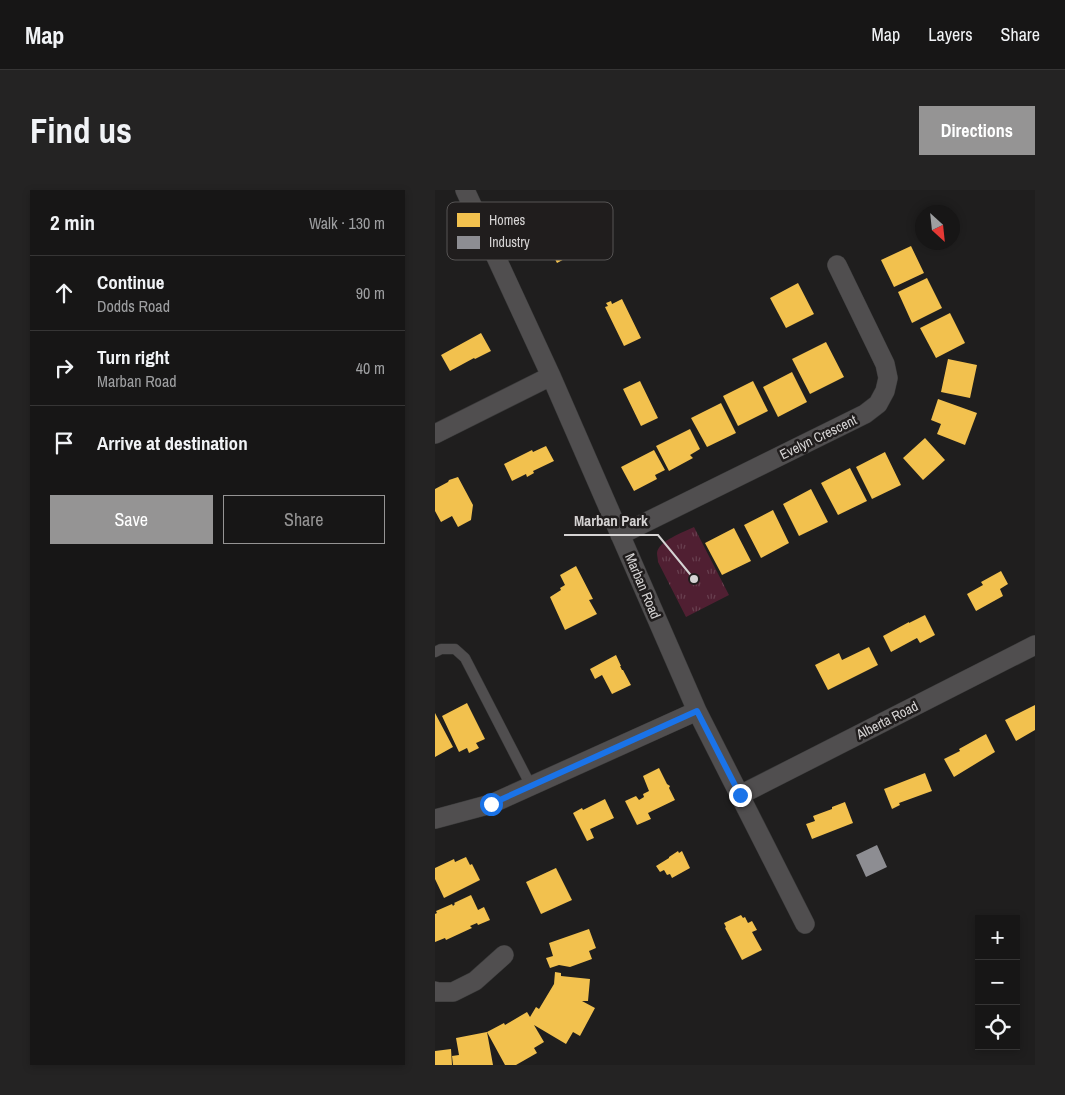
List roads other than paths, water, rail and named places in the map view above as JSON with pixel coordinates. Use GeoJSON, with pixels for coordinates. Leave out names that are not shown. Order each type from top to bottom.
{"type":"FeatureCollection","features":[{"type":"Feature","properties":{"kind":"street","name":"Marban Road"},"geometry":{"type":"LineString","coordinates":[[465,190],[471,202]]}},
{"type":"Feature","properties":{"kind":"street","name":"Marban Road"},"geometry":{"type":"LineString","coordinates":[[497,260],[551,376],[697,711],[805,924]]}},
{"type":"Feature","properties":{"kind":"street","name":"Evelyn Crescent"},"geometry":{"type":"LineString","coordinates":[[620,535],[865,414],[878,404],[885,391],[888,378],[885,364],[837,265]]}},
{"type":"Feature","properties":{"kind":"street"},"geometry":{"type":"LineString","coordinates":[[435,434],[551,376]]}},
{"type":"Feature","properties":{"kind":"street","name":"Alberta Road"},"geometry":{"type":"LineString","coordinates":[[740,795],[1035,645]]}},
{"type":"Feature","properties":{"kind":"street"},"geometry":{"type":"LineString","coordinates":[[435,819],[491,804],[697,711]]}},
{"type":"Feature","properties":{"kind":"street"},"geometry":{"type":"LineString","coordinates":[[435,991],[453,992],[475,981],[504,955]]}},
{"type":"Feature","properties":{"kind":"lane"},"geometry":{"type":"LineString","coordinates":[[435,652],[441,649],[455,649],[465,658],[531,786]]}},
{"type":"Feature","properties":{"kind":"place","name":"Marban Park"},"geometry":{"type":"Point","coordinates":[694,579]}}]}
